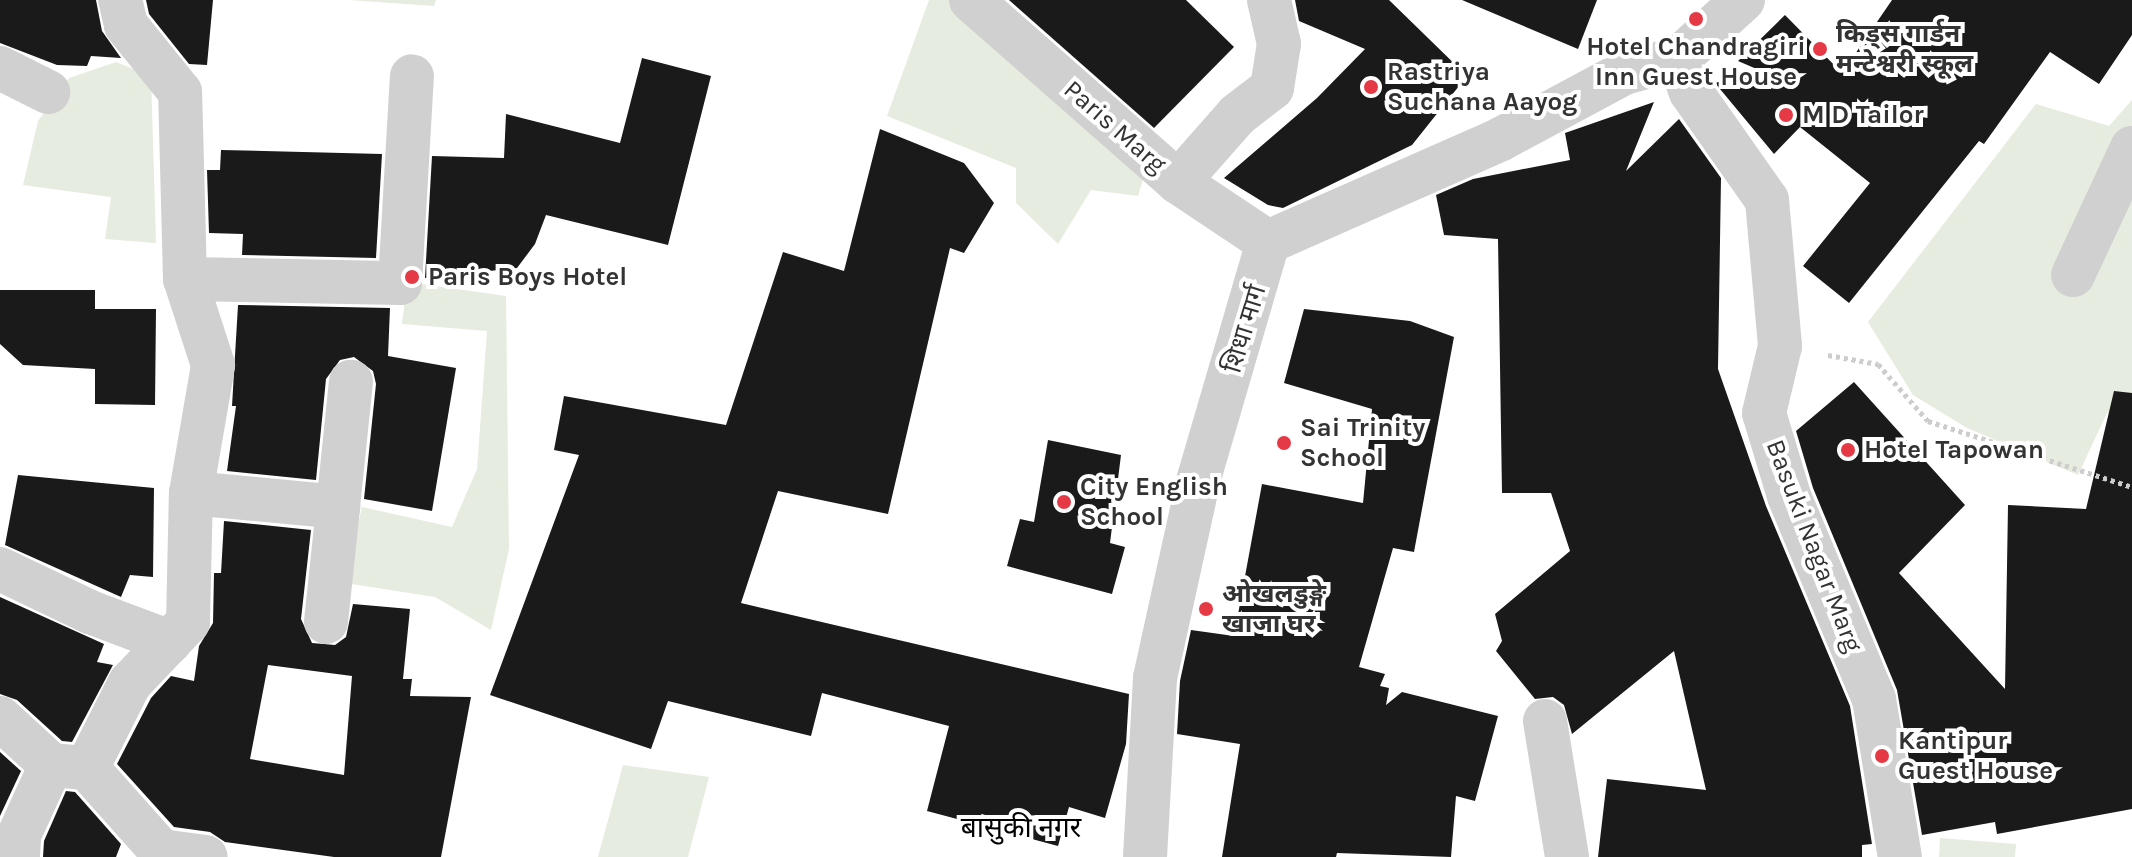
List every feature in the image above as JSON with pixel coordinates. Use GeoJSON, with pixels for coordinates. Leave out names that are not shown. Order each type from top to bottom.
{"type":"FeatureCollection","features":[{"type":"Feature","properties":{"kind":"street"},"geometry":{"type":"LineString","coordinates":[[18,857],[19,835],[130,683],[188,622],[191,493],[213,365],[185,279],[180,92],[126,25],[120,0]]}},
{"type":"Feature","properties":{"kind":"street","name":"Paris Marg"},"geometry":{"type":"LineString","coordinates":[[971,0],[1178,182],[1268,242]]}},
{"type":"Feature","properties":{"kind":"street"},"geometry":{"type":"LineString","coordinates":[[1178,182],[1237,115],[1272,88],[1279,44],[1269,0]]}},
{"type":"Feature","properties":{"kind":"street"},"geometry":{"type":"LineString","coordinates":[[1268,242],[1501,139],[1624,73],[1679,58],[1743,0]]}},
{"type":"Feature","properties":{"kind":"street","name":"Basuki Nagar Marg"},"geometry":{"type":"LineString","coordinates":[[1679,58],[1691,92],[1767,200],[1780,346],[1764,413],[1789,496],[1874,699],[1900,857]]}},
{"type":"Feature","properties":{"kind":"street"},"geometry":{"type":"LineString","coordinates":[[0,68],[48,92]]}},
{"type":"Feature","properties":{"kind":"street"},"geometry":{"type":"LineString","coordinates":[[185,279],[400,283],[412,76]]}},
{"type":"Feature","properties":{"kind":"street"},"geometry":{"type":"LineString","coordinates":[[2073,275],[2132,148]]}},
{"type":"Feature","properties":{"kind":"street","name":"शिधा मार्ग"},"geometry":{"type":"LineString","coordinates":[[1145,857],[1155,678],[1199,478],[1268,242]]}},
{"type":"Feature","properties":{"kind":"street"},"geometry":{"type":"LineString","coordinates":[[326,622],[351,382]]}},
{"type":"Feature","properties":{"kind":"street"},"geometry":{"type":"LineString","coordinates":[[191,493],[338,507]]}},
{"type":"Feature","properties":{"kind":"street"},"geometry":{"type":"LineString","coordinates":[[0,569],[90,612],[170,642]]}},
{"type":"Feature","properties":{"kind":"street"},"geometry":{"type":"LineString","coordinates":[[0,718],[69,767],[161,851],[206,857]]}},
{"type":"Feature","properties":{"kind":"street"},"geometry":{"type":"LineString","coordinates":[[1545,721],[1567,857]]}},
{"type":"Feature","properties":{"kind":"path"},"geometry":{"type":"LineString","coordinates":[[1780,346],[1878,364],[1928,421],[2132,487]]}},
{"type":"Feature","properties":{"kind":"shaded area"},"geometry":{"type":"Polygon","coordinates":[[[349,0],[436,0],[434,6],[349,0]]]}},
{"type":"Feature","properties":{"kind":"shaded area"},"geometry":{"type":"Polygon","coordinates":[[[929,0],[950,0],[1145,172],[1138,196],[1091,190],[1058,244],[1016,203],[1016,168],[887,116],[929,0]]]}},
{"type":"Feature","properties":{"kind":"shaded area"},"geometry":{"type":"Polygon","coordinates":[[[116,62],[151,76],[156,243],[105,239],[111,197],[23,185],[38,121],[69,78],[116,62]]]}},
{"type":"Feature","properties":{"kind":"shaded area"},"geometry":{"type":"Polygon","coordinates":[[[2132,100],[2132,419],[2107,413],[2078,475],[1967,428],[1913,395],[1868,322],[2036,104],[2109,126],[2132,100]]]}},
{"type":"Feature","properties":{"kind":"shaded area"},"geometry":{"type":"Polygon","coordinates":[[[407,282],[506,296],[509,549],[491,630],[435,597],[345,583],[362,507],[452,527],[477,469],[487,331],[402,324],[407,282]]]}},
{"type":"Feature","properties":{"kind":"shaded area"},"geometry":{"type":"Polygon","coordinates":[[[623,765],[709,777],[688,857],[598,857],[623,765]]]}},
{"type":"Feature","properties":{"kind":"shaded area"},"geometry":{"type":"Polygon","coordinates":[[[1940,838],[2016,844],[2015,857],[1939,857],[1940,838]]]}},
{"type":"Feature","properties":{"kind":"building"},"geometry":{"type":"Polygon","coordinates":[[[0,0],[96,0],[102,31],[121,58],[91,56],[87,66],[57,65],[0,43],[0,0]]]}},
{"type":"Feature","properties":{"kind":"building"},"geometry":{"type":"Polygon","coordinates":[[[146,0],[213,0],[207,65],[189,64],[149,14],[146,0]]]}},
{"type":"Feature","properties":{"kind":"building"},"geometry":{"type":"Polygon","coordinates":[[[1009,0],[1186,0],[1234,47],[1154,128],[1009,0]]]}},
{"type":"Feature","properties":{"kind":"building"},"geometry":{"type":"Polygon","coordinates":[[[1295,0],[1389,0],[1467,76],[1412,145],[1283,208],[1268,205],[1224,178],[1317,98],[1365,49],[1299,21],[1295,0]]]}},
{"type":"Feature","properties":{"kind":"building"},"geometry":{"type":"Polygon","coordinates":[[[1462,0],[1597,0],[1578,49],[1462,0]]]}},
{"type":"Feature","properties":{"kind":"building"},"geometry":{"type":"Polygon","coordinates":[[[1892,0],[2132,0],[2132,35],[2099,84],[2050,52],[1984,144],[1979,141],[1849,303],[1803,266],[1870,183],[1800,127],[1774,154],[1715,83],[1759,70],[1738,61],[1785,15],[1842,73],[1892,0]]]}},
{"type":"Feature","properties":{"kind":"building"},"geometry":{"type":"Polygon","coordinates":[[[642,58],[711,76],[668,245],[546,215],[535,244],[517,268],[425,278],[432,156],[504,158],[506,114],[620,143],[642,58]]]}},
{"type":"Feature","properties":{"kind":"building"},"geometry":{"type":"Polygon","coordinates":[[[1654,102],[1626,171],[1679,119],[1721,178],[1718,369],[1766,506],[1850,706],[1872,844],[1862,845],[1862,857],[1598,857],[1607,779],[1706,790],[1674,651],[1572,734],[1564,705],[1553,697],[1535,699],[1496,651],[1502,641],[1495,614],[1570,551],[1551,493],[1502,493],[1498,239],[1444,235],[1436,195],[1473,179],[1570,160],[1565,133],[1654,102]]]}},
{"type":"Feature","properties":{"kind":"building"},"geometry":{"type":"Polygon","coordinates":[[[880,129],[964,163],[994,203],[964,253],[950,248],[888,514],[778,491],[741,603],[1129,694],[1126,744],[1105,818],[1069,807],[1058,846],[927,811],[949,726],[822,693],[811,736],[668,701],[651,749],[490,695],[579,455],[554,450],[564,396],[726,425],[783,252],[844,271],[880,129]]]}},
{"type":"Feature","properties":{"kind":"building"},"geometry":{"type":"Polygon","coordinates":[[[221,150],[382,154],[376,258],[242,255],[243,234],[209,233],[207,170],[220,170],[221,150]]]}},
{"type":"Feature","properties":{"kind":"building"},"geometry":{"type":"Polygon","coordinates":[[[0,290],[95,290],[95,309],[156,309],[155,405],[95,404],[95,369],[23,365],[0,344],[0,290]]]}},
{"type":"Feature","properties":{"kind":"building"},"geometry":{"type":"Polygon","coordinates":[[[238,305],[390,308],[388,356],[456,368],[432,511],[364,499],[376,384],[373,371],[354,357],[340,360],[326,379],[316,480],[227,471],[236,406],[232,406],[238,305]]]}},
{"type":"Feature","properties":{"kind":"building"},"geometry":{"type":"Polygon","coordinates":[[[1304,309],[1410,321],[1454,337],[1414,552],[1393,548],[1359,667],[1385,674],[1380,686],[1389,688],[1386,705],[1402,692],[1498,716],[1475,801],[1456,796],[1451,857],[1337,853],[1336,857],[1222,857],[1240,744],[1177,734],[1180,681],[1191,630],[1234,636],[1262,484],[1363,503],[1372,409],[1284,383],[1304,309]]]}},
{"type":"Feature","properties":{"kind":"building"},"geometry":{"type":"Polygon","coordinates":[[[1854,382],[1965,505],[1899,573],[2005,689],[2008,505],[2086,509],[2114,391],[2132,393],[2132,809],[1997,834],[1995,822],[1922,835],[1897,690],[1813,488],[1796,431],[1854,382]]]}},
{"type":"Feature","properties":{"kind":"building"},"geometry":{"type":"Polygon","coordinates":[[[1048,440],[1121,455],[1110,543],[1125,547],[1112,594],[1007,566],[1020,519],[1034,522],[1048,440]]]}},
{"type":"Feature","properties":{"kind":"building"},"geometry":{"type":"Polygon","coordinates":[[[18,475],[154,488],[153,577],[130,575],[121,597],[5,545],[18,475]]]}},
{"type":"Feature","properties":{"kind":"building"},"geometry":{"type":"Polygon","coordinates":[[[224,521],[311,530],[301,619],[312,643],[335,645],[346,637],[353,604],[410,609],[403,679],[412,679],[410,696],[471,697],[441,857],[334,857],[225,842],[210,832],[174,827],[117,764],[151,698],[171,676],[194,681],[199,646],[213,623],[214,573],[221,573],[224,521]],[[268,665],[250,759],[344,775],[352,676],[268,665]]]}},
{"type":"Feature","properties":{"kind":"building"},"geometry":{"type":"Polygon","coordinates":[[[0,597],[104,644],[97,662],[113,665],[72,742],[62,741],[17,700],[0,694],[0,597]]]}},
{"type":"Feature","properties":{"kind":"building"},"geometry":{"type":"Polygon","coordinates":[[[0,752],[21,771],[0,816],[0,752]]]}},
{"type":"Feature","properties":{"kind":"building"},"geometry":{"type":"Polygon","coordinates":[[[66,791],[75,792],[121,844],[116,857],[43,857],[44,841],[66,791]]]}},
{"type":"Feature","properties":{"kind":"place","name":"Hotel Chandragiri Inn Guest House"},"geometry":{"type":"Point","coordinates":[1696,19]}},
{"type":"Feature","properties":{"kind":"place","name":"किड्स गार्डन मन्टेश्वरी स्कूल"},"geometry":{"type":"Point","coordinates":[1820,49]}},
{"type":"Feature","properties":{"kind":"place","name":"Rastriya Suchana Aayog"},"geometry":{"type":"Point","coordinates":[1371,87]}},
{"type":"Feature","properties":{"kind":"place","name":"M D Tailor"},"geometry":{"type":"Point","coordinates":[1786,115]}},
{"type":"Feature","properties":{"kind":"place","name":"Paris Boys Hotel"},"geometry":{"type":"Point","coordinates":[412,277]}},
{"type":"Feature","properties":{"kind":"place","name":"Sai Trinity School"},"geometry":{"type":"Point","coordinates":[1284,443]}},
{"type":"Feature","properties":{"kind":"place","name":"Hotel Tapowan"},"geometry":{"type":"Point","coordinates":[1848,450]}},
{"type":"Feature","properties":{"kind":"place","name":"City English School"},"geometry":{"type":"Point","coordinates":[1064,502]}},
{"type":"Feature","properties":{"kind":"place","name":"ओखलडुङ्गे खाजा घर"},"geometry":{"type":"Point","coordinates":[1206,609]}},
{"type":"Feature","properties":{"kind":"place","name":"Kantipur Guest House"},"geometry":{"type":"Point","coordinates":[1882,756]}},
{"type":"Feature","properties":{"kind":"district","name":"बासुकी नगर"},"geometry":{"type":"Point","coordinates":[1021,828]}}]}
